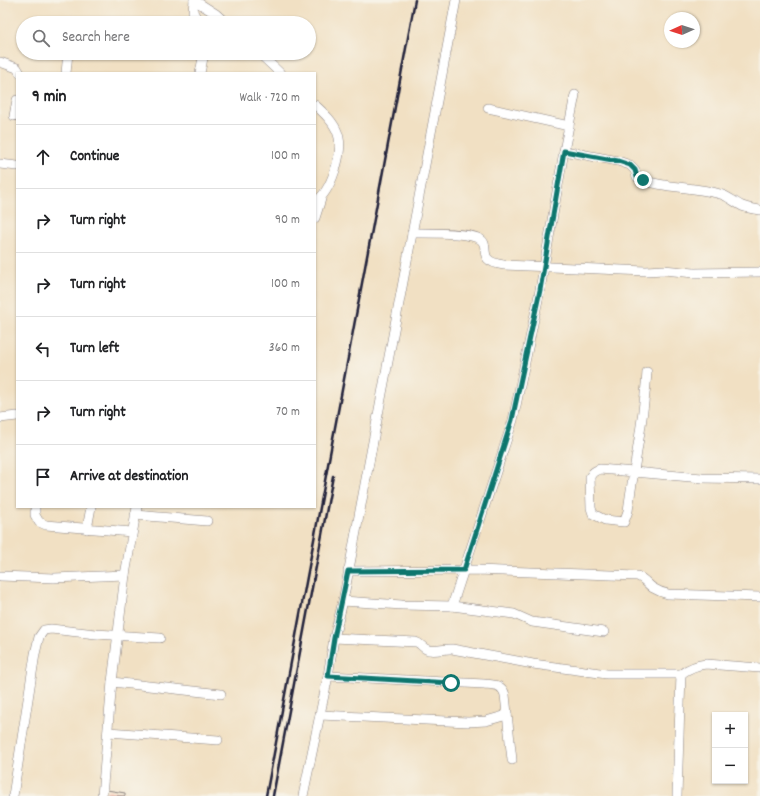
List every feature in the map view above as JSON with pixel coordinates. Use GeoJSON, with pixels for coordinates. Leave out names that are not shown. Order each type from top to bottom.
{"type":"FeatureCollection","features":[{"type":"Feature","properties":{"kind":"street"},"geometry":{"type":"LineString","coordinates":[[195,16],[193,12],[194,0],[218,16]]}},
{"type":"Feature","properties":{"kind":"street"},"geometry":{"type":"LineString","coordinates":[[303,796],[328,676],[334,638],[343,601],[456,0]]}},
{"type":"Feature","properties":{"kind":"street"},"geometry":{"type":"LineString","coordinates":[[66,72],[67,60]]}},
{"type":"Feature","properties":{"kind":"street"},"geometry":{"type":"LineString","coordinates":[[200,72],[203,60]]}},
{"type":"Feature","properties":{"kind":"street"},"geometry":{"type":"LineString","coordinates":[[266,60],[279,72]]}},
{"type":"Feature","properties":{"kind":"street"},"geometry":{"type":"LineString","coordinates":[[0,62],[17,68],[19,72]]}},
{"type":"Feature","properties":{"kind":"street"},"geometry":{"type":"LineString","coordinates":[[452,606],[512,420],[532,332],[575,95]]}},
{"type":"Feature","properties":{"kind":"street"},"geometry":{"type":"LineString","coordinates":[[14,116],[16,105]]}},
{"type":"Feature","properties":{"kind":"street"},"geometry":{"type":"LineString","coordinates":[[316,106],[329,118],[335,127],[340,146],[330,182],[326,192],[318,200],[316,212]]}},
{"type":"Feature","properties":{"kind":"street"},"geometry":{"type":"LineString","coordinates":[[488,108],[569,126]]}},
{"type":"Feature","properties":{"kind":"street"},"geometry":{"type":"LineString","coordinates":[[564,151],[618,161],[630,165],[635,170],[637,177],[643,180],[722,194],[742,206],[760,210]]}},
{"type":"Feature","properties":{"kind":"street"},"geometry":{"type":"LineString","coordinates":[[0,164],[16,166]]}},
{"type":"Feature","properties":{"kind":"street"},"geometry":{"type":"LineString","coordinates":[[412,233],[458,235],[477,238],[482,240],[484,243],[485,254],[488,260],[494,264],[694,273],[760,272]]}},
{"type":"Feature","properties":{"kind":"street"},"geometry":{"type":"LineString","coordinates":[[647,372],[646,394],[634,472],[628,511],[624,522],[605,520],[593,514],[590,477],[595,471],[600,469],[634,472],[707,478],[760,479]]}},
{"type":"Feature","properties":{"kind":"street"},"geometry":{"type":"LineString","coordinates":[[0,418],[16,416]]}},
{"type":"Feature","properties":{"kind":"street"},"geometry":{"type":"LineString","coordinates":[[35,508],[35,515],[39,522],[46,525],[132,532]]}},
{"type":"Feature","properties":{"kind":"street"},"geometry":{"type":"LineString","coordinates":[[87,529],[90,508]]}},
{"type":"Feature","properties":{"kind":"street"},"geometry":{"type":"LineString","coordinates":[[102,796],[112,682],[125,575],[136,511],[207,521]]}},
{"type":"Feature","properties":{"kind":"street"},"geometry":{"type":"LineString","coordinates":[[348,571],[478,570],[637,576],[642,578],[658,591],[668,594],[760,597]]}},
{"type":"Feature","properties":{"kind":"street"},"geometry":{"type":"LineString","coordinates":[[0,576],[54,578],[125,575]]}},
{"type":"Feature","properties":{"kind":"street"},"geometry":{"type":"LineString","coordinates":[[343,601],[402,605],[452,606],[514,614],[532,622],[604,632]]}},
{"type":"Feature","properties":{"kind":"street"},"geometry":{"type":"LineString","coordinates":[[12,796],[35,654],[39,637],[44,630],[51,629],[118,636],[160,638]]}},
{"type":"Feature","properties":{"kind":"street"},"geometry":{"type":"LineString","coordinates":[[334,638],[416,642],[420,643],[426,650],[444,648],[452,649],[532,664],[607,674],[681,674],[698,664],[760,668]]}},
{"type":"Feature","properties":{"kind":"street"},"geometry":{"type":"LineString","coordinates":[[677,796],[681,674]]}},
{"type":"Feature","properties":{"kind":"street"},"geometry":{"type":"LineString","coordinates":[[328,676],[500,686],[504,689],[512,760]]}},
{"type":"Feature","properties":{"kind":"street"},"geometry":{"type":"LineString","coordinates":[[112,682],[221,694]]}},
{"type":"Feature","properties":{"kind":"street"},"geometry":{"type":"LineString","coordinates":[[320,715],[468,722],[486,721],[507,715]]}},
{"type":"Feature","properties":{"kind":"street"},"geometry":{"type":"LineString","coordinates":[[108,732],[218,740]]}},
{"type":"Feature","properties":{"kind":"building"},"geometry":{"type":"Polygon","coordinates":[[[107,790],[125,793],[125,796],[106,796],[107,790]]]}},
{"type":"Feature","properties":{"kind":"railway"},"geometry":{"type":"LineString","coordinates":[[266,796],[415,0]]}},
{"type":"Feature","properties":{"kind":"railway"},"geometry":{"type":"LineString","coordinates":[[273,796],[333,476]]}},
{"type":"Feature","properties":{"kind":"route"},"geometry":{"type":"LineString","coordinates":[[451,683],[328,676],[334,638],[343,601],[348,571],[464,570],[512,420],[540,290],[564,151],[618,161],[630,165],[635,170],[637,177],[643,180]]}}]}
